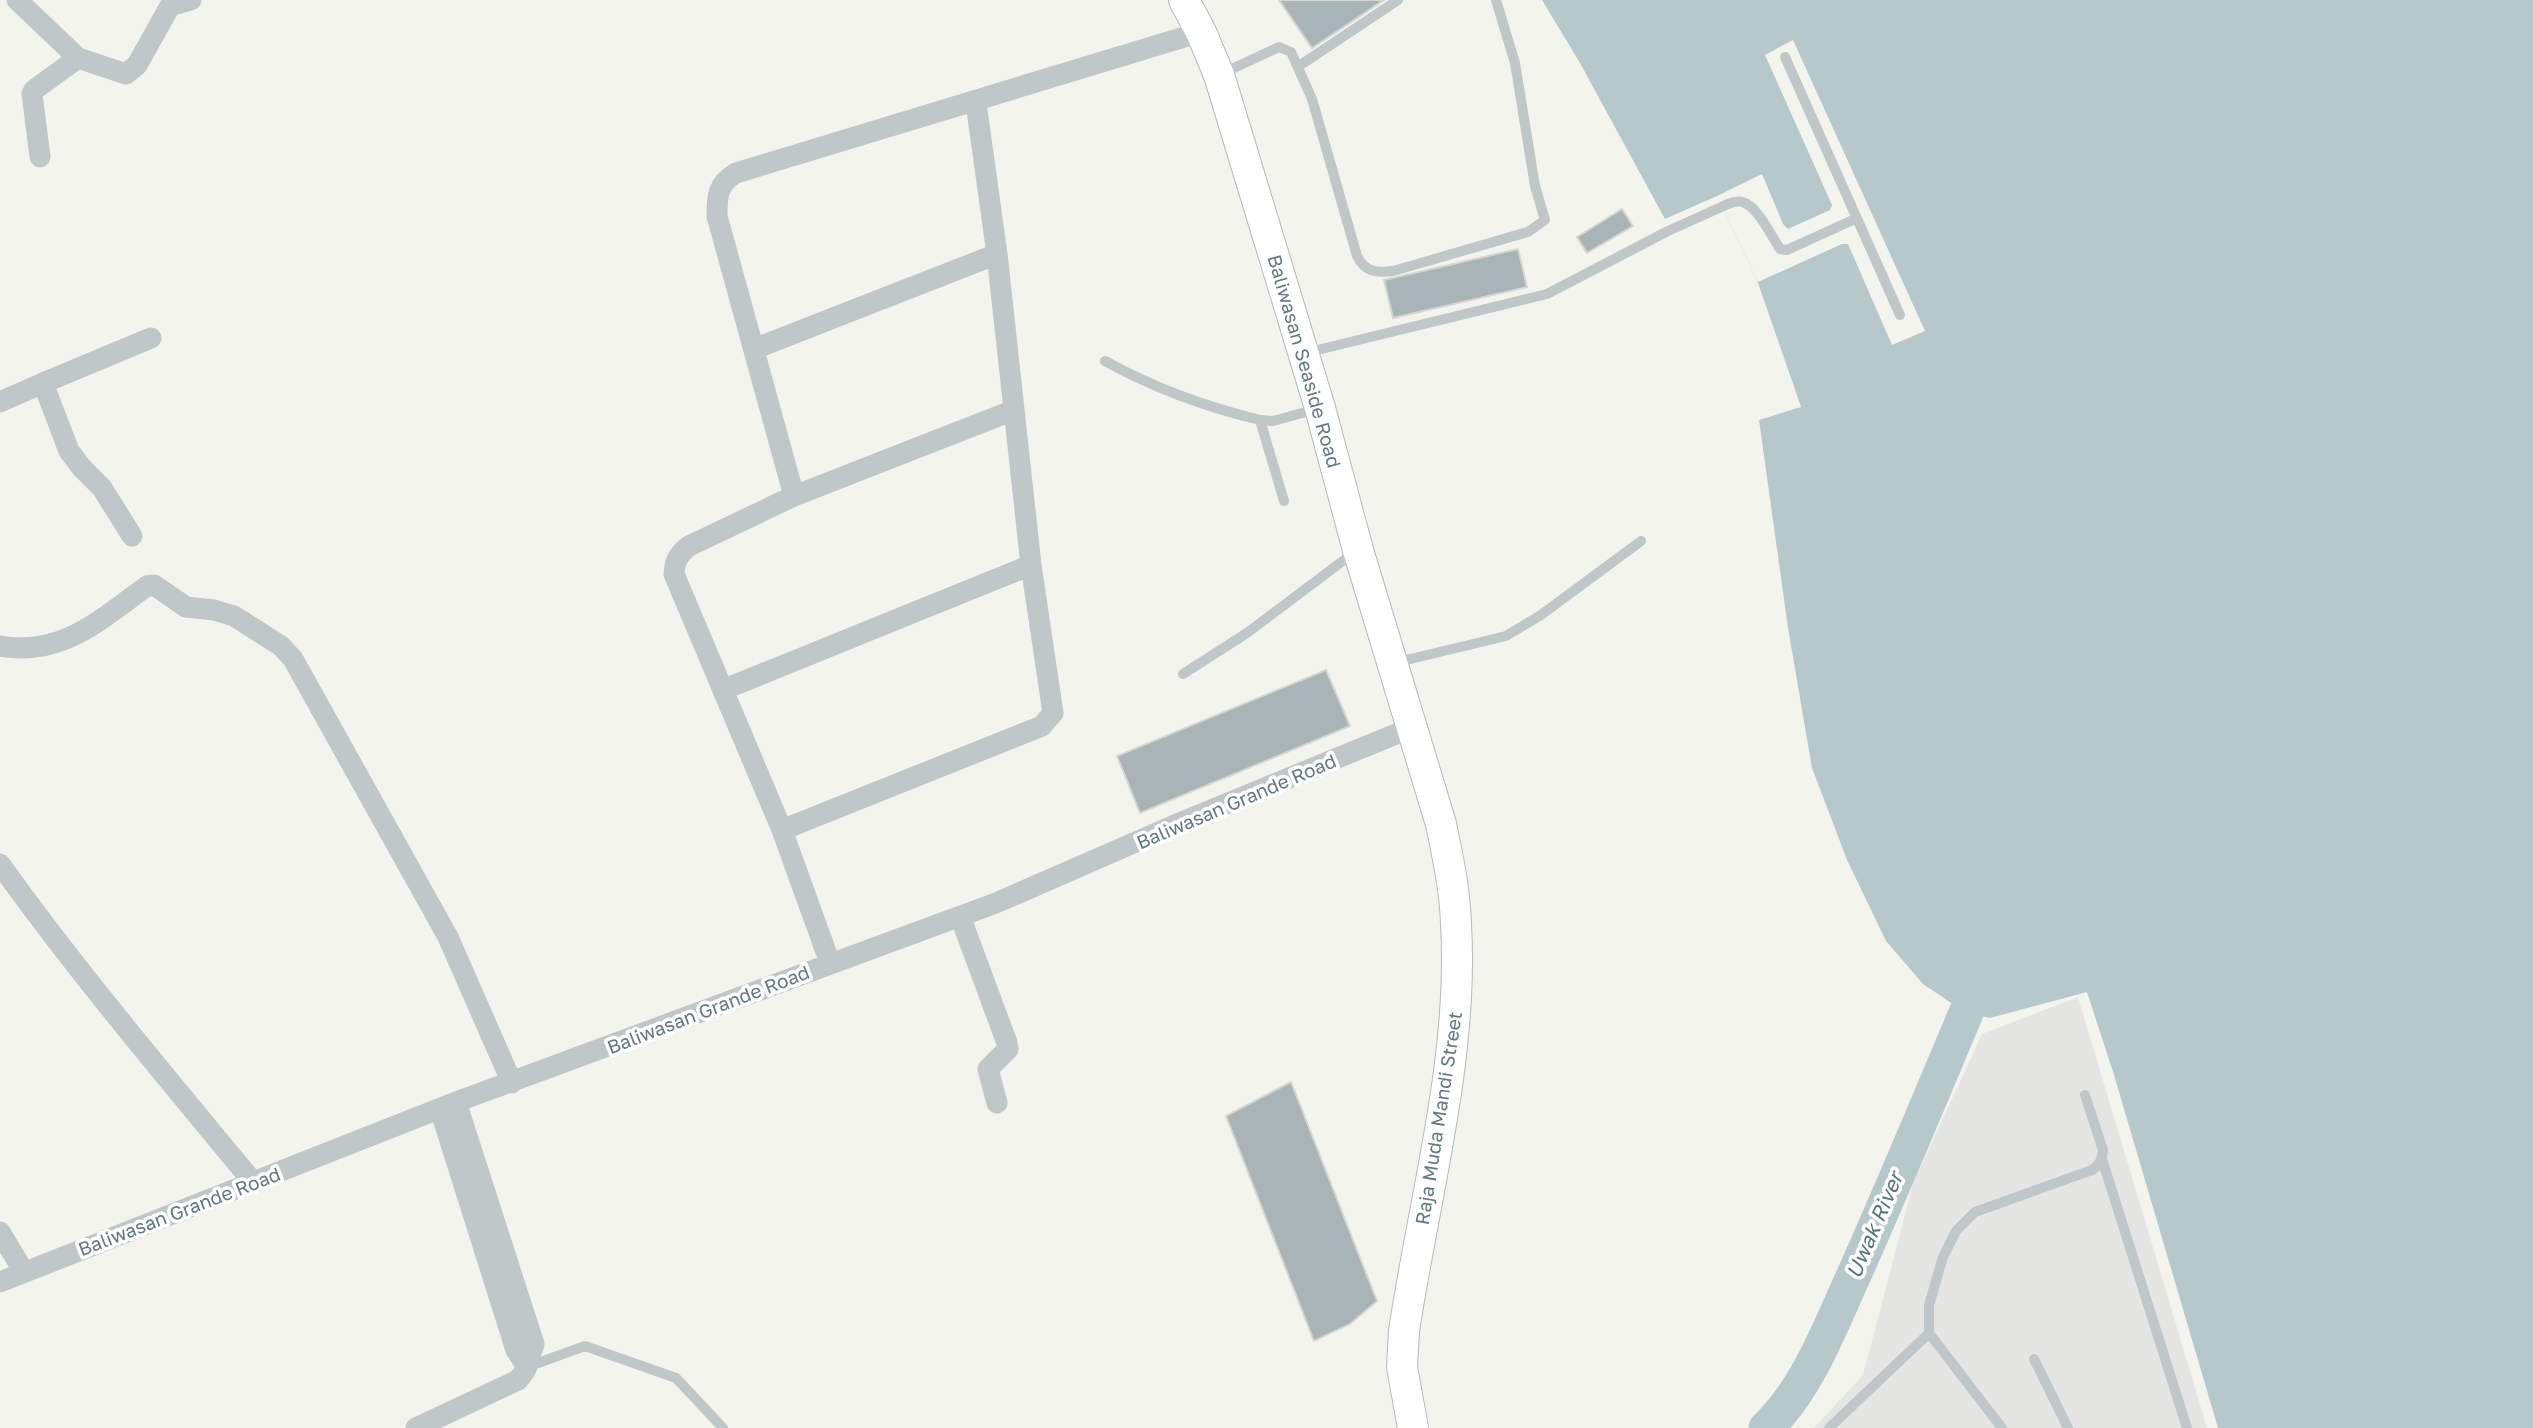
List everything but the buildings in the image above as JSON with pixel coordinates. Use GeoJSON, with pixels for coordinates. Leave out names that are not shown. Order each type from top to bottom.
{"type":"FeatureCollection","features":[{"type":"Feature","properties":{"kind":"main road","name":"Baliwasan Seaside Road"},"geometry":{"type":"LineString","coordinates":[[1184,0],[1219,75],[1320,408],[1358,550],[1413,727]]}},
{"type":"Feature","properties":{"kind":"main road","name":"Raja Muda Mandi Street"},"geometry":{"type":"LineString","coordinates":[[1413,727],[1451,869],[1457,970],[1452,1054],[1404,1331],[1402,1367],[1413,1428]]}},
{"type":"Feature","properties":{"kind":"street"},"geometry":{"type":"LineString","coordinates":[[18,0],[78,58],[121,74],[131,71],[167,9],[174,3],[191,0]]}},
{"type":"Feature","properties":{"kind":"street"},"geometry":{"type":"LineString","coordinates":[[794,496],[717,216],[719,188],[726,179],[736,173],[976,103],[1201,32]]}},
{"type":"Feature","properties":{"kind":"street"},"geometry":{"type":"LineString","coordinates":[[40,157],[32,94],[78,58]]}},
{"type":"Feature","properties":{"kind":"street"},"geometry":{"type":"LineString","coordinates":[[782,830],[1042,726],[1053,713],[1031,565],[998,254],[976,103]]}},
{"type":"Feature","properties":{"kind":"street"},"geometry":{"type":"LineString","coordinates":[[754,349],[998,254]]}},
{"type":"Feature","properties":{"kind":"street"},"geometry":{"type":"LineString","coordinates":[[0,402],[151,338]]}},
{"type":"Feature","properties":{"kind":"street"},"geometry":{"type":"LineString","coordinates":[[43,383],[69,450],[102,488],[132,536]]}},
{"type":"Feature","properties":{"kind":"street"},"geometry":{"type":"LineString","coordinates":[[830,963],[782,830],[674,574],[675,563],[679,554],[689,546],[794,496],[1014,410]]}},
{"type":"Feature","properties":{"kind":"street"},"geometry":{"type":"LineString","coordinates":[[724,689],[1031,565]]}},
{"type":"Feature","properties":{"kind":"street"},"geometry":{"type":"LineString","coordinates":[[0,646],[36,646],[63,642],[79,635],[147,586],[155,584],[180,605],[234,616],[281,646],[299,669],[448,937],[512,1083]]}},
{"type":"Feature","properties":{"kind":"street","name":"Baliwasan Grande Road"},"geometry":{"type":"LineString","coordinates":[[0,1282],[448,1106],[996,903],[1177,824],[1413,727]]}},
{"type":"Feature","properties":{"kind":"street"},"geometry":{"type":"LineString","coordinates":[[0,864],[33,911],[128,1031],[253,1182]]}},
{"type":"Feature","properties":{"kind":"street"},"geometry":{"type":"LineString","coordinates":[[960,916],[1007,1043],[1007,1049],[988,1069],[997,1103]]}},
{"type":"Feature","properties":{"kind":"street"},"geometry":{"type":"LineString","coordinates":[[416,1428],[518,1380],[527,1367],[534,1344],[519,1328],[448,1106]]}},
{"type":"Feature","properties":{"kind":"street"},"geometry":{"type":"LineString","coordinates":[[0,1232],[24,1272]]}},
{"type":"Feature","properties":{"kind":"lane"},"geometry":{"type":"LineString","coordinates":[[1299,66],[1398,0]]}},
{"type":"Feature","properties":{"kind":"lane"},"geometry":{"type":"LineString","coordinates":[[1219,75],[1279,47],[1291,52],[1312,99],[1335,184],[1362,265],[1378,273],[1393,271],[1528,232],[1545,220],[1535,186],[1515,63],[1496,0]]}},
{"type":"Feature","properties":{"kind":"lane"},"geometry":{"type":"LineString","coordinates":[[1784,57],[1900,315]]}},
{"type":"Feature","properties":{"kind":"lane"},"geometry":{"type":"LineString","coordinates":[[1303,354],[1547,294],[1738,201],[1753,209],[1780,249],[1787,250],[1855,219]]}},
{"type":"Feature","properties":{"kind":"lane"},"geometry":{"type":"LineString","coordinates":[[1105,361],[1132,376],[1182,397],[1260,420],[1273,421],[1320,408]]}},
{"type":"Feature","properties":{"kind":"lane"},"geometry":{"type":"LineString","coordinates":[[1260,420],[1284,501]]}},
{"type":"Feature","properties":{"kind":"lane"},"geometry":{"type":"LineString","coordinates":[[1393,663],[1506,636],[1541,615],[1641,541]]}},
{"type":"Feature","properties":{"kind":"lane"},"geometry":{"type":"LineString","coordinates":[[1182,674],[1247,633],[1358,550]]}},
{"type":"Feature","properties":{"kind":"lane"},"geometry":{"type":"LineString","coordinates":[[2085,1095],[2103,1150],[2102,1159],[2187,1428]]}},
{"type":"Feature","properties":{"kind":"lane"},"geometry":{"type":"LineString","coordinates":[[2002,1428],[1929,1333],[1929,1305],[1943,1257],[1956,1231],[1975,1212],[2092,1170],[2102,1159]]}},
{"type":"Feature","properties":{"kind":"lane"},"geometry":{"type":"LineString","coordinates":[[1829,1428],[1929,1333]]}},
{"type":"Feature","properties":{"kind":"lane"},"geometry":{"type":"LineString","coordinates":[[527,1367],[585,1346],[676,1378],[723,1428]]}},
{"type":"Feature","properties":{"kind":"lane"},"geometry":{"type":"LineString","coordinates":[[2034,1359],[2068,1428]]}},
{"type":"Feature","properties":{"kind":"shaded area"},"geometry":{"type":"Polygon","coordinates":[[[1542,0],[2533,0],[2533,1428],[2218,1428],[2087,992],[1990,1018],[1966,1013],[1923,984],[1886,941],[1847,860],[1812,768],[1788,628],[1759,420],[1801,407],[1757,280],[1717,196],[1665,219],[1580,63],[1542,0]]]}},
{"type":"Feature","properties":{"kind":"shaded area"},"geometry":{"type":"Polygon","coordinates":[[[2078,997],[2207,1428],[1814,1428],[1863,1375],[1914,1181],[1982,1034],[2078,997]]]}},
{"type":"Feature","properties":{"kind":"pier"},"geometry":{"type":"Polygon","coordinates":[[[1793,40],[1925,331],[1892,345],[1848,244],[1842,244],[1758,282],[1717,196],[1762,174],[1783,224],[1788,229],[1830,210],[1832,205],[1765,55],[1793,40]]]}},
{"type":"Feature","properties":{"kind":"waterway","name":"Uwak River"},"geometry":{"type":"LineString","coordinates":[[1766,1428],[1794,1395],[1826,1337],[1966,1013]]}}]}
